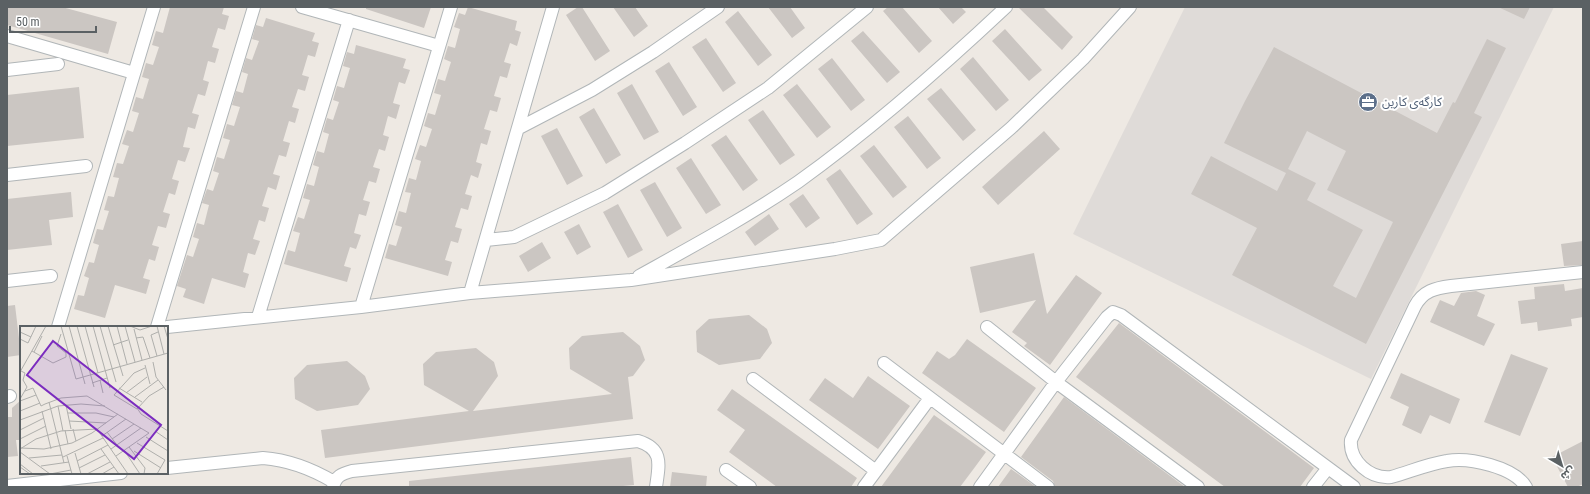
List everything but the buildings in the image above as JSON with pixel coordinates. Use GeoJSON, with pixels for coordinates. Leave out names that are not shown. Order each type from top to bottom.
{"type":"FeatureCollection","features":[{"type":"Feature","properties":{"kind":"street"},"geometry":{"type":"LineString","coordinates":[[58,326],[154,7]]}},
{"type":"Feature","properties":{"kind":"street"},"geometry":{"type":"LineString","coordinates":[[157,326],[254,7]]}},
{"type":"Feature","properties":{"kind":"street"},"geometry":{"type":"LineString","coordinates":[[302,7],[439,46]]}},
{"type":"Feature","properties":{"kind":"street"},"geometry":{"type":"LineString","coordinates":[[361,307],[451,7]]}},
{"type":"Feature","properties":{"kind":"street"},"geometry":{"type":"LineString","coordinates":[[470,293],[553,7]]}},
{"type":"Feature","properties":{"kind":"street"},"geometry":{"type":"LineString","coordinates":[[519,128],[592,90],[653,52],[718,7]]}},
{"type":"Feature","properties":{"kind":"street"},"geometry":{"type":"LineString","coordinates":[[486,240],[514,237],[605,193],[685,144],[768,88],[867,7]]}},
{"type":"Feature","properties":{"kind":"street"},"geometry":{"type":"LineString","coordinates":[[631,280],[719,233],[798,182],[894,108],[947,63],[1006,7]]}},
{"type":"Feature","properties":{"kind":"street"},"geometry":{"type":"LineString","coordinates":[[168,327],[361,307],[470,293],[631,280],[835,249],[881,240],[1011,128],[1083,59],[1130,7]]}},
{"type":"Feature","properties":{"kind":"street"},"geometry":{"type":"LineString","coordinates":[[258,317],[349,20]]}},
{"type":"Feature","properties":{"kind":"street"},"geometry":{"type":"LineString","coordinates":[[7,36],[134,73]]}},
{"type":"Feature","properties":{"kind":"street"},"geometry":{"type":"LineString","coordinates":[[7,70],[58,64]]}},
{"type":"Feature","properties":{"kind":"street"},"geometry":{"type":"LineString","coordinates":[[7,175],[86,166]]}},
{"type":"Feature","properties":{"kind":"street"},"geometry":{"type":"LineString","coordinates":[[1526,487],[1522,480],[1505,470],[1480,463],[1464,461],[1448,461],[1391,477],[1382,478],[1358,464],[1350,448],[1351,440],[1415,306],[1425,293],[1434,288],[1583,272]]}},
{"type":"Feature","properties":{"kind":"street"},"geometry":{"type":"LineString","coordinates":[[7,280],[51,276]]}},
{"type":"Feature","properties":{"kind":"street"},"geometry":{"type":"LineString","coordinates":[[980,487],[1056,382],[1109,314],[1117,313],[1354,487]]}},
{"type":"Feature","properties":{"kind":"street"},"geometry":{"type":"LineString","coordinates":[[987,327],[1056,382],[1198,487]]}},
{"type":"Feature","properties":{"kind":"street"},"geometry":{"type":"LineString","coordinates":[[884,363],[1048,487]]}},
{"type":"Feature","properties":{"kind":"street"},"geometry":{"type":"LineString","coordinates":[[753,379],[876,471]]}},
{"type":"Feature","properties":{"kind":"street"},"geometry":{"type":"LineString","coordinates":[[864,487],[930,398]]}},
{"type":"Feature","properties":{"kind":"street"},"geometry":{"type":"LineString","coordinates":[[168,468],[263,458],[276,459],[300,465],[312,470],[333,485],[342,473],[352,471],[638,441],[652,447],[657,454],[658,467],[656,487]]}},
{"type":"Feature","properties":{"kind":"street"},"geometry":{"type":"LineString","coordinates":[[1313,487],[1328,468]]}},
{"type":"Feature","properties":{"kind":"street"},"geometry":{"type":"LineString","coordinates":[[726,470],[750,487]]}},
{"type":"Feature","properties":{"kind":"street"},"geometry":{"type":"LineString","coordinates":[[7,486],[112,474]]}},
{"type":"Feature","properties":{"kind":"shaded area"},"geometry":{"type":"Polygon","coordinates":[[[1185,7],[1554,7],[1371,379],[1073,234],[1185,7]]]}},
{"type":"Feature","properties":{"kind":"place","name":"کارگەی کارین"},"geometry":{"type":"Point","coordinates":[1368,102]}}]}
